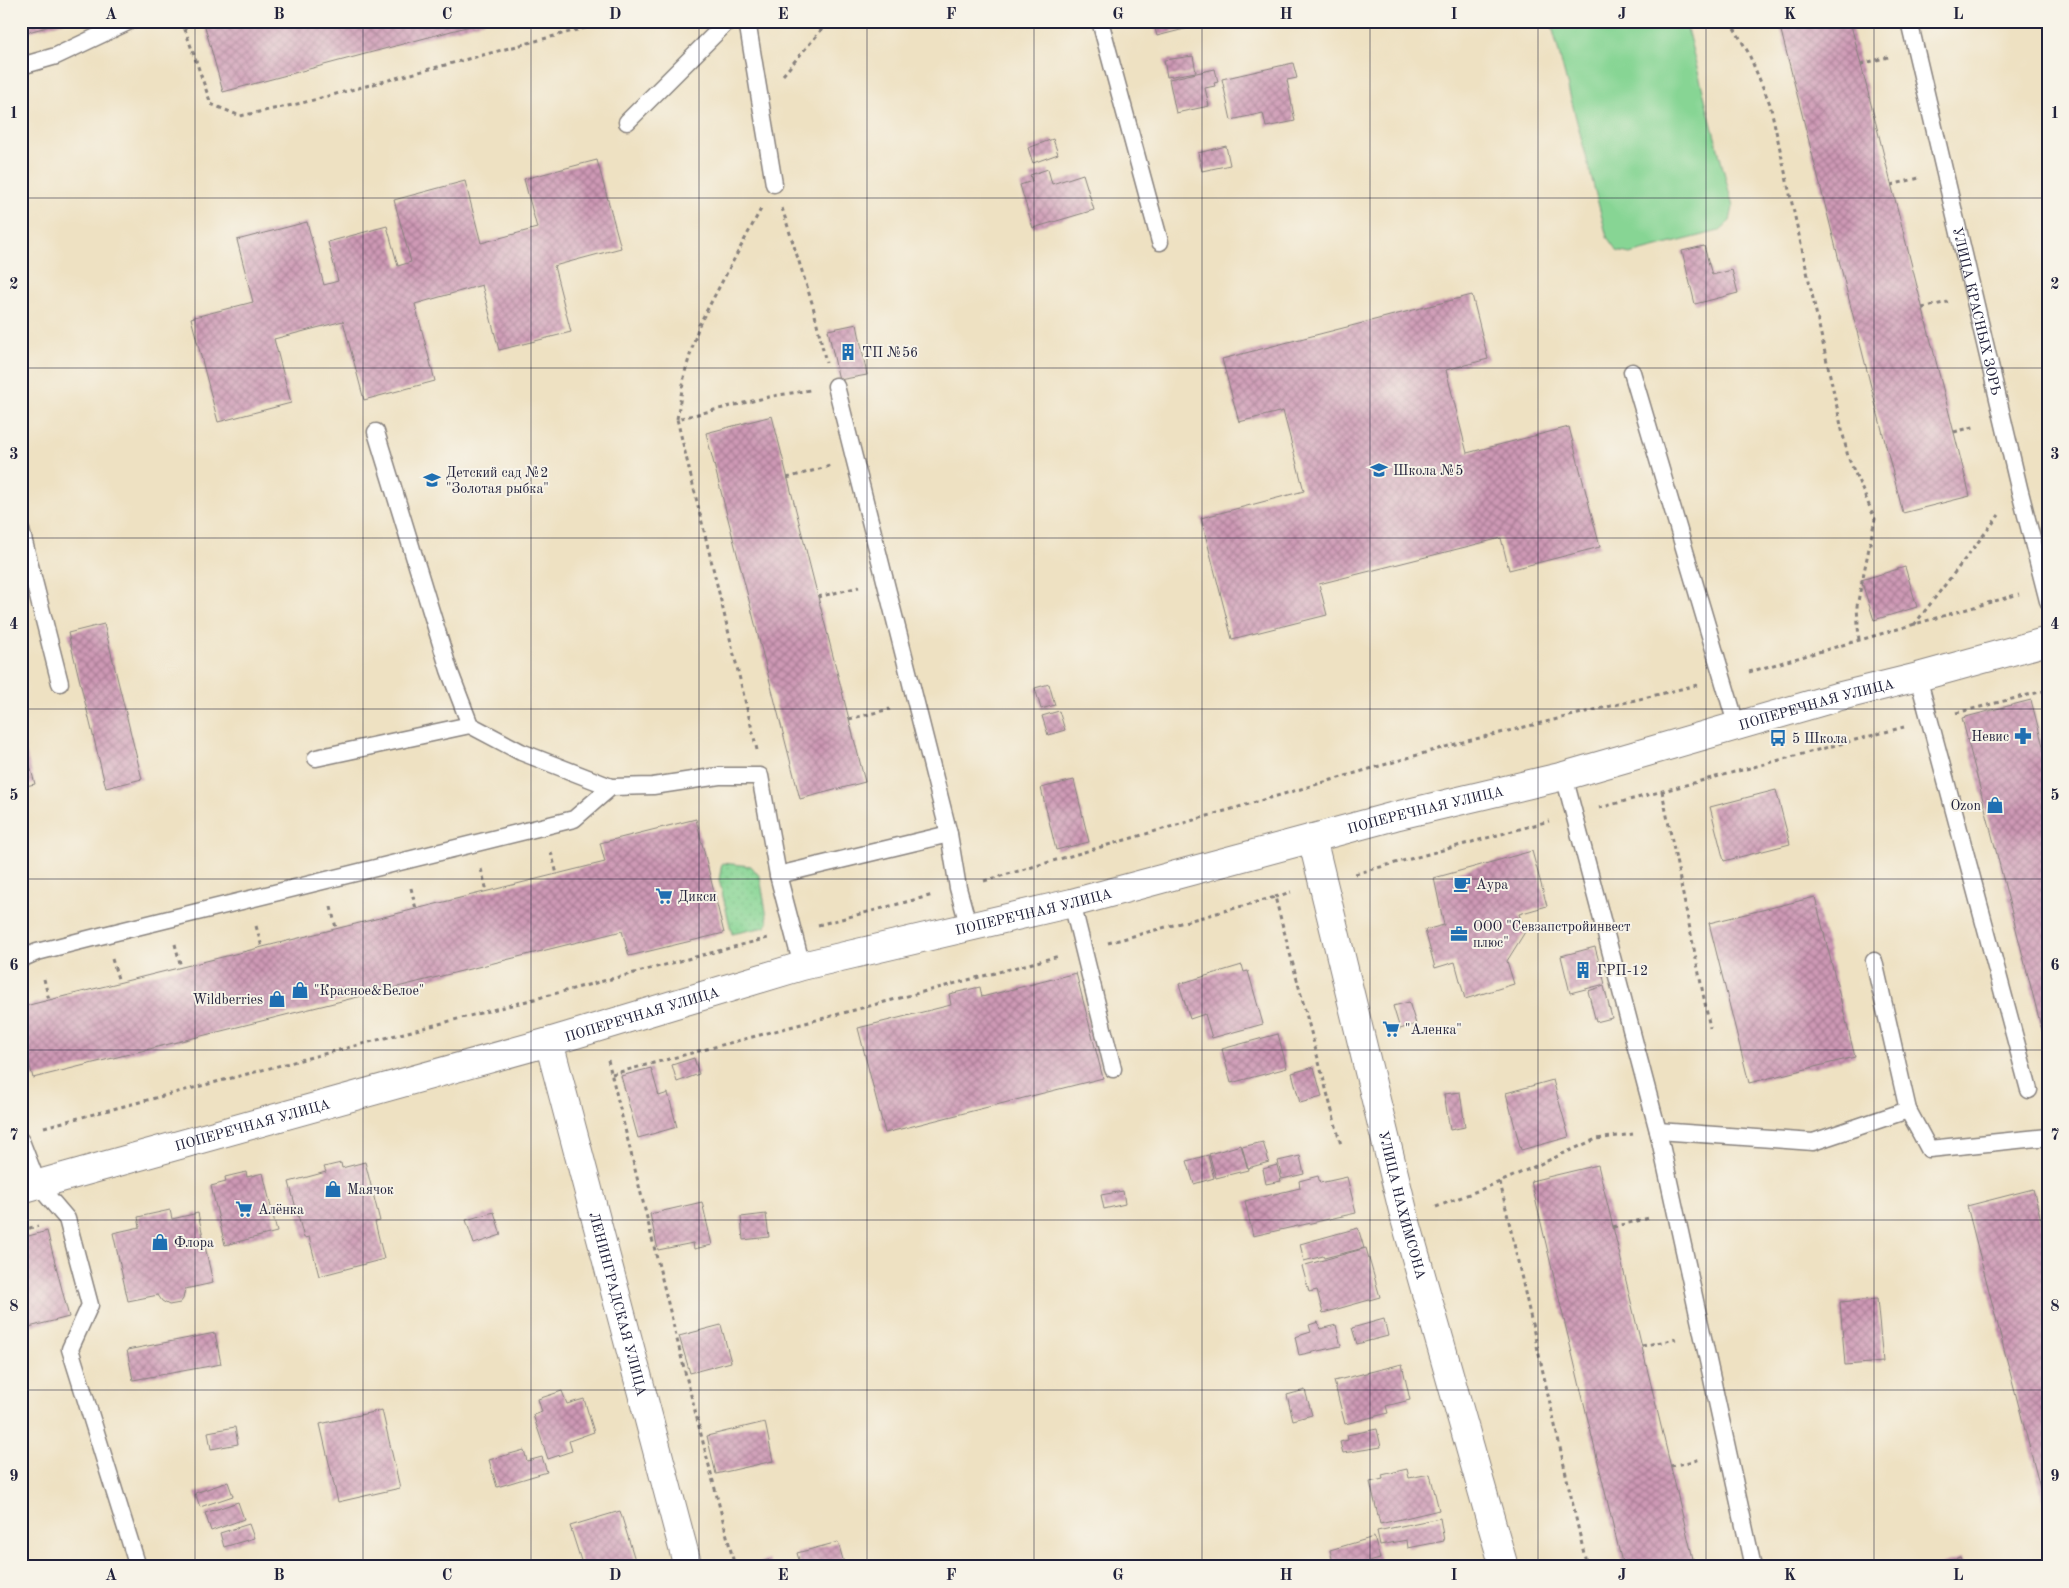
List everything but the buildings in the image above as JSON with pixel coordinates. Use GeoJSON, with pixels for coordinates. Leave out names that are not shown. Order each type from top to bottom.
{"type":"FeatureCollection","features":[{"type":"Feature","properties":{"kind":"main road","name":"ПОПЕРЕЧНАЯ УЛИЦА"},"geometry":{"type":"LineString","coordinates":[[30,1187],[549,1042],[802,966],[1072,903],[1312,838],[1564,776],[1837,697],[2048,641]]}},
{"type":"Feature","properties":{"kind":"main road","name":"УЛИЦА НАХИМСОНА"},"geometry":{"type":"LineString","coordinates":[[1312,838],[1405,1219],[1504,1567]]}},
{"type":"Feature","properties":{"kind":"main road","name":"ЛЕНИНГРАДСКАЯ УЛИЦА"},"geometry":{"type":"LineString","coordinates":[[549,1042],[688,1567]]}},
{"type":"Feature","properties":{"kind":"lane"},"geometry":{"type":"LineString","coordinates":[[21,66],[56,56],[130,21]]}},
{"type":"Feature","properties":{"kind":"lane"},"geometry":{"type":"LineString","coordinates":[[627,122],[728,21]]}},
{"type":"Feature","properties":{"kind":"lane"},"geometry":{"type":"LineString","coordinates":[[748,21],[774,184]]}},
{"type":"Feature","properties":{"kind":"lane"},"geometry":{"type":"LineString","coordinates":[[1100,21],[1160,242]]}},
{"type":"Feature","properties":{"kind":"lane","name":"УЛИЦА КРАСНЫХ ЗОРЬ"},"geometry":{"type":"LineString","coordinates":[[1909,21],[2019,488],[2046,594]]}},
{"type":"Feature","properties":{"kind":"lane"},"geometry":{"type":"LineString","coordinates":[[1632,372],[1737,726]]}},
{"type":"Feature","properties":{"kind":"lane"},"geometry":{"type":"LineString","coordinates":[[836,386],[949,834],[958,888],[969,928]]}},
{"type":"Feature","properties":{"kind":"lane"},"geometry":{"type":"LineString","coordinates":[[376,432],[449,670],[470,725]]}},
{"type":"Feature","properties":{"kind":"lane"},"geometry":{"type":"LineString","coordinates":[[21,530],[60,683]]}},
{"type":"Feature","properties":{"kind":"lane"},"geometry":{"type":"LineString","coordinates":[[1918,677],[2028,1090]]}},
{"type":"Feature","properties":{"kind":"lane"},"geometry":{"type":"LineString","coordinates":[[316,758],[470,725],[521,752],[611,787],[653,786],[719,776],[760,776],[778,875],[802,966]]}},
{"type":"Feature","properties":{"kind":"lane"},"geometry":{"type":"LineString","coordinates":[[1564,776],[1658,1131],[1753,1567]]}},
{"type":"Feature","properties":{"kind":"lane"},"geometry":{"type":"LineString","coordinates":[[21,958],[37,952],[104,935],[574,819],[611,787]]}},
{"type":"Feature","properties":{"kind":"lane"},"geometry":{"type":"LineString","coordinates":[[778,875],[949,834]]}},
{"type":"Feature","properties":{"kind":"lane"},"geometry":{"type":"LineString","coordinates":[[1072,903],[1113,1069]]}},
{"type":"Feature","properties":{"kind":"lane"},"geometry":{"type":"LineString","coordinates":[[1874,961],[1908,1110],[1929,1149],[2048,1137]]}},
{"type":"Feature","properties":{"kind":"lane"},"geometry":{"type":"LineString","coordinates":[[1658,1131],[1813,1142],[1908,1110]]}},
{"type":"Feature","properties":{"kind":"lane"},"geometry":{"type":"LineString","coordinates":[[21,1141],[30,1187],[67,1219],[90,1305],[70,1349],[138,1567]]}},
{"type":"Feature","properties":{"kind":"path"},"geometry":{"type":"LineString","coordinates":[[182,21],[210,104],[240,116],[302,103],[611,21]]}},
{"type":"Feature","properties":{"kind":"path"},"geometry":{"type":"LineString","coordinates":[[761,100],[829,21]]}},
{"type":"Feature","properties":{"kind":"path"},"geometry":{"type":"LineString","coordinates":[[1730,21],[1748,52],[1770,104],[1848,457],[1875,519],[1857,606],[1859,642]]}},
{"type":"Feature","properties":{"kind":"path"},"geometry":{"type":"LineString","coordinates":[[677,419],[773,396],[836,386],[828,372],[813,306],[774,184]]}},
{"type":"Feature","properties":{"kind":"path"},"geometry":{"type":"LineString","coordinates":[[760,776],[754,734],[677,419],[685,372],[699,325],[774,184]]}},
{"type":"Feature","properties":{"kind":"path"},"geometry":{"type":"LineString","coordinates":[[787,478],[855,460]]}},
{"type":"Feature","properties":{"kind":"path"},"geometry":{"type":"LineString","coordinates":[[1914,625],[2019,488]]}},
{"type":"Feature","properties":{"kind":"path"},"geometry":{"type":"LineString","coordinates":[[818,597],[885,580]]}},
{"type":"Feature","properties":{"kind":"path"},"geometry":{"type":"LineString","coordinates":[[40,1128],[958,888],[1459,743],[1723,678],[1859,642],[1914,625],[2046,594]]}},
{"type":"Feature","properties":{"kind":"path"},"geometry":{"type":"LineString","coordinates":[[612,1074],[1084,949],[1662,791],[2048,690]]}},
{"type":"Feature","properties":{"kind":"path"},"geometry":{"type":"LineString","coordinates":[[849,719],[916,702]]}},
{"type":"Feature","properties":{"kind":"path"},"geometry":{"type":"LineString","coordinates":[[1662,791],[1710,1028]]}},
{"type":"Feature","properties":{"kind":"path"},"geometry":{"type":"LineString","coordinates":[[1275,897],[1341,1145]]}},
{"type":"Feature","properties":{"kind":"path"},"geometry":{"type":"LineString","coordinates":[[608,1060],[735,1567]]}},
{"type":"Feature","properties":{"kind":"path"},"geometry":{"type":"LineString","coordinates":[[1405,1219],[1500,1182],[1596,1139],[1658,1131]]}},
{"type":"Feature","properties":{"kind":"path"},"geometry":{"type":"LineString","coordinates":[[1500,1182],[1587,1567]]}},
{"type":"Feature","properties":{"kind":"path"},"geometry":{"type":"LineString","coordinates":[[1613,1227],[1675,1212]]}},
{"type":"Feature","properties":{"kind":"path"},"geometry":{"type":"LineString","coordinates":[[1642,1346],[1702,1332]]}},
{"type":"Feature","properties":{"kind":"path"},"geometry":{"type":"LineString","coordinates":[[1671,1466],[1728,1453]]}},
{"type":"Feature","properties":{"kind":"green space"},"geometry":{"type":"Polygon","coordinates":[[[1553,21],[1685,21],[1733,207],[1730,221],[1719,231],[1630,254],[1617,251],[1607,237],[1552,26],[1553,21]]]}},
{"type":"Feature","properties":{"kind":"green space"},"geometry":{"type":"Polygon","coordinates":[[[722,863],[751,866],[760,877],[768,923],[765,927],[732,934],[719,880],[722,863]]]}},
{"type":"Feature","properties":{"kind":"place","name":"ТП №56"},"geometry":{"type":"Point","coordinates":[848,352]}},
{"type":"Feature","properties":{"kind":"place","name":"Школа №5"},"geometry":{"type":"Point","coordinates":[1379,470]}},
{"type":"Feature","properties":{"kind":"place","name":"Детский сад №2 \"Золотая рыбка\""},"geometry":{"type":"Point","coordinates":[432,480]}},
{"type":"Feature","properties":{"kind":"place","name":"Невис"},"geometry":{"type":"Point","coordinates":[2023,736]}},
{"type":"Feature","properties":{"kind":"place","name":"5 Школа"},"geometry":{"type":"Point","coordinates":[1778,738]}},
{"type":"Feature","properties":{"kind":"place","name":"Ozon"},"geometry":{"type":"Point","coordinates":[1995,805]}},
{"type":"Feature","properties":{"kind":"place","name":"Аура"},"geometry":{"type":"Point","coordinates":[1462,884]}},
{"type":"Feature","properties":{"kind":"place","name":"Дикси"},"geometry":{"type":"Point","coordinates":[664,896]}},
{"type":"Feature","properties":{"kind":"place","name":"ООО \"Севзапстройинвест плюс\""},"geometry":{"type":"Point","coordinates":[1459,934]}},
{"type":"Feature","properties":{"kind":"place","name":"ГРП-12"},"geometry":{"type":"Point","coordinates":[1583,970]}},
{"type":"Feature","properties":{"kind":"place","name":"\"Красное&Белое\""},"geometry":{"type":"Point","coordinates":[300,990]}},
{"type":"Feature","properties":{"kind":"place","name":"Wildberries"},"geometry":{"type":"Point","coordinates":[277,999]}},
{"type":"Feature","properties":{"kind":"place","name":"\"Аленка\""},"geometry":{"type":"Point","coordinates":[1391,1029]}},
{"type":"Feature","properties":{"kind":"place","name":"Маячок"},"geometry":{"type":"Point","coordinates":[333,1189]}},
{"type":"Feature","properties":{"kind":"place","name":"Алёнка"},"geometry":{"type":"Point","coordinates":[244,1209]}},
{"type":"Feature","properties":{"kind":"place","name":"Флора"},"geometry":{"type":"Point","coordinates":[160,1242]}}]}
